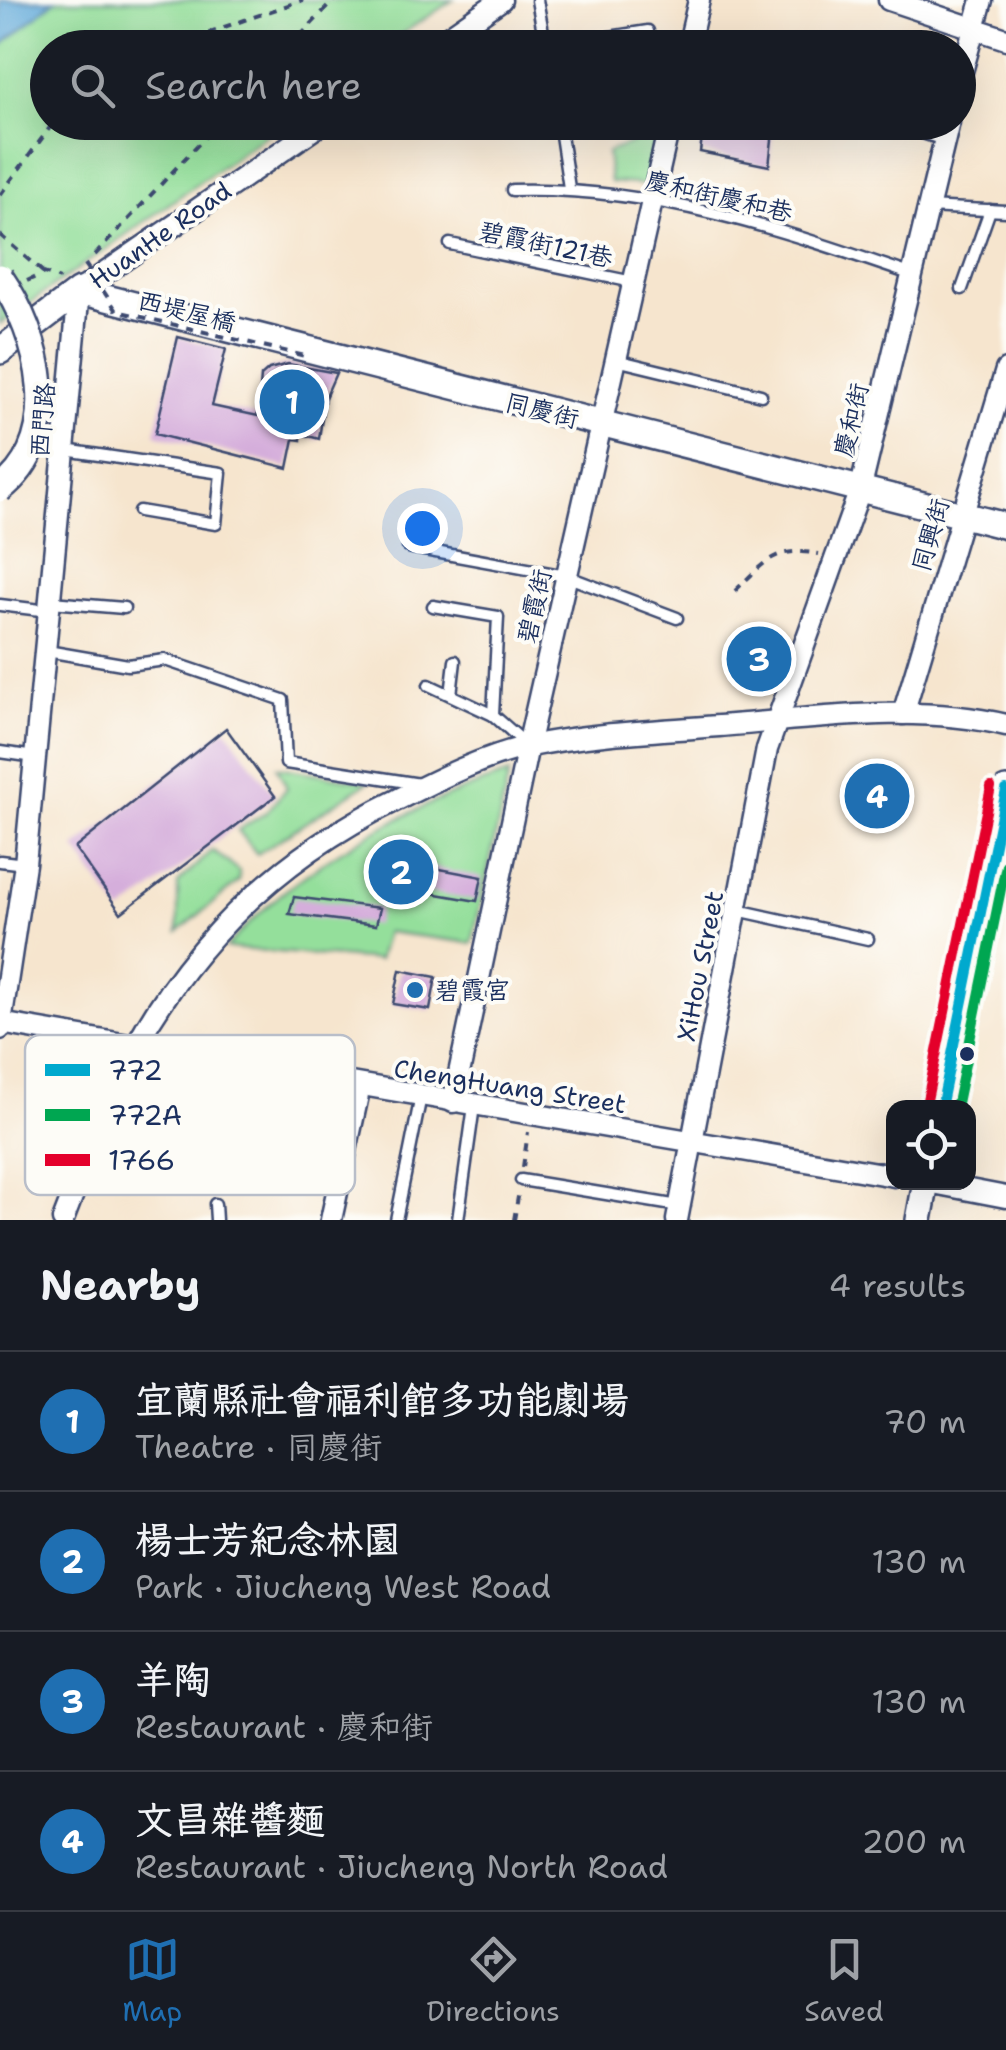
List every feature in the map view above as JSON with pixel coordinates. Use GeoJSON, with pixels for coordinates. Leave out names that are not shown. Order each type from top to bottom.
{"type":"FeatureCollection","features":[{"type":"Feature","properties":{"kind":"street"},"geometry":{"type":"LineString","coordinates":[[458,30],[501,0]]}},
{"type":"Feature","properties":{"kind":"street"},"geometry":{"type":"LineString","coordinates":[[692,30],[700,0]]}},
{"type":"Feature","properties":{"kind":"street"},"geometry":{"type":"LineString","coordinates":[[890,0],[1006,39]]}},
{"type":"Feature","properties":{"kind":"street"},"geometry":{"type":"LineString","coordinates":[[974,28],[982,0]]}},
{"type":"Feature","properties":{"kind":"street","name":"HuanHe Road"},"geometry":{"type":"LineString","coordinates":[[0,351],[72,281],[295,140]]}},
{"type":"Feature","properties":{"kind":"street","name":"碧霞街"},"geometry":{"type":"LineString","coordinates":[[453,1102],[528,746],[666,140]]}},
{"type":"Feature","properties":{"kind":"street","name":"慶和街"},"geometry":{"type":"LineString","coordinates":[[776,722],[861,487],[944,140]]}},
{"type":"Feature","properties":{"kind":"street","name":"同慶街"},"geometry":{"type":"LineString","coordinates":[[72,281],[600,425],[1006,526]]}},
{"type":"Feature","properties":{"kind":"street","name":"西門路"},"geometry":{"type":"LineString","coordinates":[[1,1025],[7,953],[25,864],[47,651],[65,450],[72,281]]}},
{"type":"Feature","properties":{"kind":"street"},"geometry":{"type":"LineString","coordinates":[[0,490],[28,455],[40,400],[32,341],[7,282]]}},
{"type":"Feature","properties":{"kind":"street","name":"同興街"},"geometry":{"type":"LineString","coordinates":[[903,714],[1006,370]]}},
{"type":"Feature","properties":{"kind":"street"},"geometry":{"type":"LineString","coordinates":[[142,1035],[179,978],[247,898],[359,818],[427,784],[528,746],[903,714],[966,716],[1006,725]]}},
{"type":"Feature","properties":{"kind":"street","name":"XiHou Street"},"geometry":{"type":"LineString","coordinates":[[678,1213],[776,722]]}},
{"type":"Feature","properties":{"kind":"street"},"geometry":{"type":"LineString","coordinates":[[943,1100],[998,867],[1006,790]]}},
{"type":"Feature","properties":{"kind":"street","name":"ChengHuang Street"},"geometry":{"type":"LineString","coordinates":[[1,1025],[59,1035]]}},
{"type":"Feature","properties":{"kind":"street","name":"ChengHuang Street"},"geometry":{"type":"LineString","coordinates":[[355,1085],[886,1175]]}},
{"type":"Feature","properties":{"kind":"street"},"geometry":{"type":"LineString","coordinates":[[355,1108],[360,1086]]}},
{"type":"Feature","properties":{"kind":"street"},"geometry":{"type":"LineString","coordinates":[[918,1220],[925,1190]]}},
{"type":"Feature","properties":{"kind":"street"},"geometry":{"type":"LineString","coordinates":[[969,1190],[1006,1197]]}},
{"type":"Feature","properties":{"kind":"street"},"geometry":{"type":"LineString","coordinates":[[63,1220],[73,1195]]}},
{"type":"Feature","properties":{"kind":"street"},"geometry":{"type":"LineString","coordinates":[[330,1220],[336,1195]]}},
{"type":"Feature","properties":{"kind":"lane"},"geometry":{"type":"LineString","coordinates":[[537,0],[543,30]]}},
{"type":"Feature","properties":{"kind":"lane"},"geometry":{"type":"LineString","coordinates":[[561,140],[569,188]]}},
{"type":"Feature","properties":{"kind":"lane","name":"慶和街慶和巷"},"geometry":{"type":"LineString","coordinates":[[512,190],[569,188],[652,198],[766,224],[910,274]]}},
{"type":"Feature","properties":{"kind":"lane"},"geometry":{"type":"LineString","coordinates":[[926,207],[1006,211]]}},
{"type":"Feature","properties":{"kind":"lane"},"geometry":{"type":"LineString","coordinates":[[962,289],[990,210]]}},
{"type":"Feature","properties":{"kind":"lane","name":"碧霞街121巷"},"geometry":{"type":"LineString","coordinates":[[450,244],[633,282]]}},
{"type":"Feature","properties":{"kind":"lane"},"geometry":{"type":"LineString","coordinates":[[615,360],[761,395]]}},
{"type":"Feature","properties":{"kind":"lane"},"geometry":{"type":"LineString","coordinates":[[65,450],[221,473],[216,524],[139,511]]}},
{"type":"Feature","properties":{"kind":"lane"},"geometry":{"type":"LineString","coordinates":[[408,547],[566,576],[677,618]]}},
{"type":"Feature","properties":{"kind":"lane"},"geometry":{"type":"LineString","coordinates":[[0,605],[124,608]]}},
{"type":"Feature","properties":{"kind":"lane"},"geometry":{"type":"LineString","coordinates":[[432,606],[498,616],[493,716]]}},
{"type":"Feature","properties":{"kind":"lane"},"geometry":{"type":"LineString","coordinates":[[47,651],[128,665],[164,660],[283,700],[286,763],[427,784]]}},
{"type":"Feature","properties":{"kind":"lane"},"geometry":{"type":"LineString","coordinates":[[451,695],[455,660]]}},
{"type":"Feature","properties":{"kind":"lane"},"geometry":{"type":"LineString","coordinates":[[429,685],[493,716],[528,746]]}},
{"type":"Feature","properties":{"kind":"lane"},"geometry":{"type":"LineString","coordinates":[[0,752],[36,758]]}},
{"type":"Feature","properties":{"kind":"lane"},"geometry":{"type":"LineString","coordinates":[[0,861],[25,864]]}},
{"type":"Feature","properties":{"kind":"lane"},"geometry":{"type":"LineString","coordinates":[[736,910],[868,939]]}},
{"type":"Feature","properties":{"kind":"lane"},"geometry":{"type":"LineString","coordinates":[[396,1220],[420,1096]]}},
{"type":"Feature","properties":{"kind":"lane"},"geometry":{"type":"LineString","coordinates":[[458,1220],[474,1106]]}},
{"type":"Feature","properties":{"kind":"lane"},"geometry":{"type":"LineString","coordinates":[[521,1180],[678,1213]]}},
{"type":"Feature","properties":{"kind":"lane"},"geometry":{"type":"LineString","coordinates":[[216,1204],[216,1220]]}},
{"type":"Feature","properties":{"kind":"path"},"geometry":{"type":"LineString","coordinates":[[216,30],[303,0]]}},
{"type":"Feature","properties":{"kind":"path"},"geometry":{"type":"LineString","coordinates":[[306,30],[334,0]]}},
{"type":"Feature","properties":{"kind":"path"},"geometry":{"type":"LineString","coordinates":[[0,194],[40,140]]}},
{"type":"Feature","properties":{"kind":"path"},"geometry":{"type":"LineString","coordinates":[[0,235],[44,273],[72,281],[202,140]]}},
{"type":"Feature","properties":{"kind":"path","name":"西堤屋橋"},"geometry":{"type":"LineString","coordinates":[[85,264],[117,312],[305,356]]}},
{"type":"Feature","properties":{"kind":"path"},"geometry":{"type":"LineString","coordinates":[[7,282],[44,273]]}},
{"type":"Feature","properties":{"kind":"path"},"geometry":{"type":"LineString","coordinates":[[735,592],[770,557],[788,550],[835,558]]}},
{"type":"Feature","properties":{"kind":"green space"},"geometry":{"type":"Polygon","coordinates":[[[0,0],[453,0],[408,30],[30,30],[30,140],[259,140],[0,324],[0,0]]]}},
{"type":"Feature","properties":{"kind":"green space"},"geometry":{"type":"Polygon","coordinates":[[[632,140],[657,140],[648,185],[610,182],[607,152],[632,140]]]}},
{"type":"Feature","properties":{"kind":"green space"},"geometry":{"type":"Polygon","coordinates":[[[277,767],[368,782],[257,854],[238,830],[265,813],[287,788],[277,767]]]}},
{"type":"Feature","properties":{"kind":"green space"},"geometry":{"type":"Polygon","coordinates":[[[509,774],[472,943],[386,932],[378,960],[226,948],[286,890],[356,842],[431,803],[509,774]]]}},
{"type":"Feature","properties":{"kind":"green space"},"geometry":{"type":"Polygon","coordinates":[[[212,850],[239,871],[239,881],[178,932],[178,883],[212,850]]]}},
{"type":"Feature","properties":{"kind":"water"},"geometry":{"type":"Polygon","coordinates":[[[0,0],[55,0],[0,47],[0,0]]]}},
{"type":"Feature","properties":{"kind":"building"},"geometry":{"type":"Polygon","coordinates":[[[702,140],[772,140],[769,166],[700,152],[702,140]]]}},
{"type":"Feature","properties":{"kind":"building"},"geometry":{"type":"Polygon","coordinates":[[[178,337],[226,349],[212,406],[258,416],[261,376],[269,369],[288,364],[336,373],[325,398],[319,439],[301,434],[301,440],[294,439],[288,468],[155,434],[178,337]]]}},
{"type":"Feature","properties":{"kind":"building"},"geometry":{"type":"Polygon","coordinates":[[[226,728],[275,796],[121,913],[75,848],[226,728]]]}},
{"type":"Feature","properties":{"kind":"building"},"geometry":{"type":"Polygon","coordinates":[[[419,865],[482,877],[477,901],[414,890],[419,865]]]}},
{"type":"Feature","properties":{"kind":"building"},"geometry":{"type":"Polygon","coordinates":[[[294,897],[380,908],[376,925],[289,914],[294,897]]]}},
{"type":"Feature","properties":{"kind":"building","name":"碧霞宮"},"geometry":{"type":"Polygon","coordinates":[[[400,970],[436,977],[430,1010],[393,1004],[400,970]]]}},
{"type":"Feature","properties":{"kind":"transit line","name":"1766"},"geometry":{"type":"LineString","coordinates":[[927,1100],[991,787]]}},
{"type":"Feature","properties":{"kind":"transit line","name":"772"},"geometry":{"type":"LineString","coordinates":[[943,1100],[1006,790]]}},
{"type":"Feature","properties":{"kind":"transit line","name":"772A"},"geometry":{"type":"LineString","coordinates":[[958,1100],[1006,865]]}},
{"type":"Feature","properties":{"kind":"place","name":"宜蘭縣社會福利館多功能劇場"},"geometry":{"type":"Point","coordinates":[292,402]}},
{"type":"Feature","properties":{"kind":"place","name":"羊陶"},"geometry":{"type":"Point","coordinates":[759,659]}},
{"type":"Feature","properties":{"kind":"place","name":"文昌雜醬麵"},"geometry":{"type":"Point","coordinates":[877,796]}},
{"type":"Feature","properties":{"kind":"place","name":"楊士芳紀念林園"},"geometry":{"type":"Point","coordinates":[401,872]}},
{"type":"Feature","properties":{"kind":"place","name":"碧霞宮"},"geometry":{"type":"Point","coordinates":[415,990]}}]}
